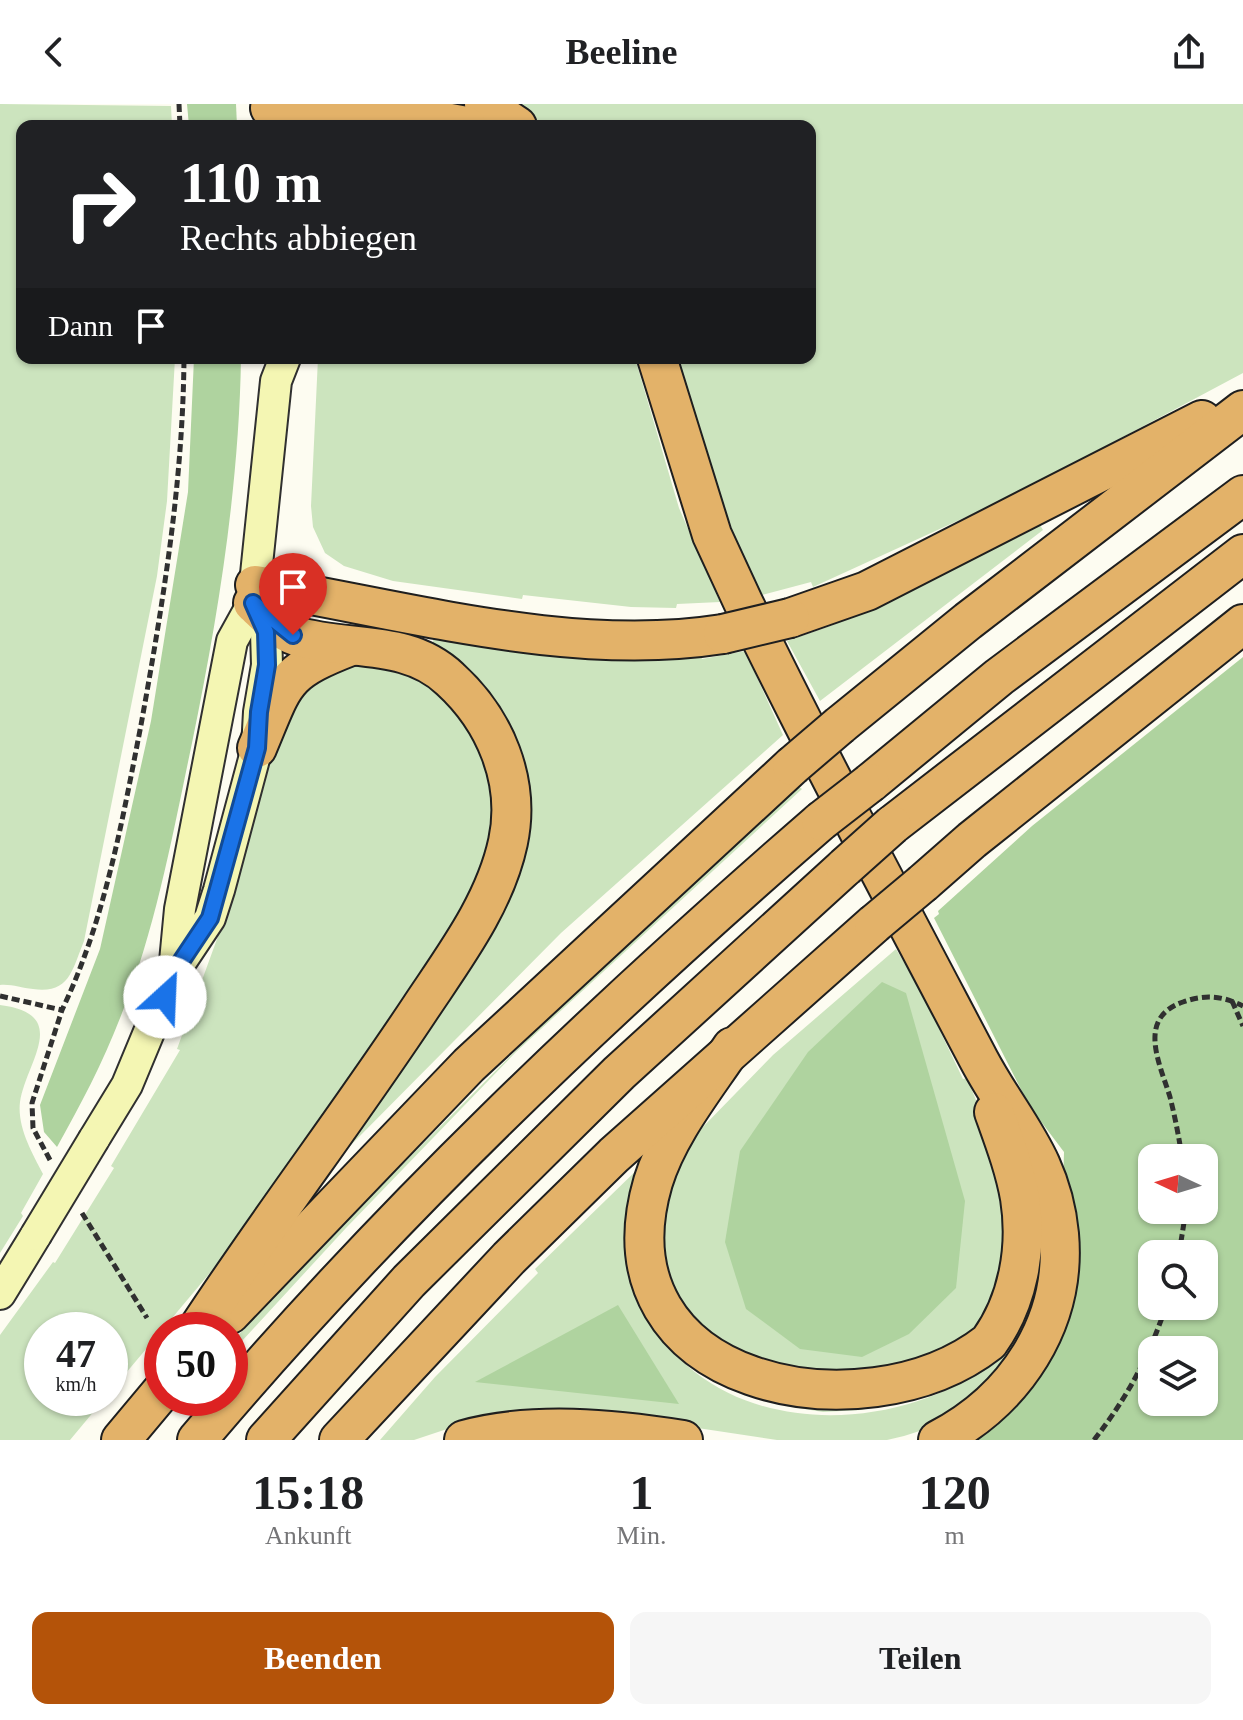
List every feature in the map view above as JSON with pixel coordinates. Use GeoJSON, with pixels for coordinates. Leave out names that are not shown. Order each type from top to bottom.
{"type":"FeatureCollection","features":[{"type":"Feature","properties":{"kind":"highway"},"geometry":{"type":"LineString","coordinates":[[484,104],[508,120]]}},
{"type":"Feature","properties":{"kind":"highway"},"geometry":{"type":"LineString","coordinates":[[272,116],[321,120]]}},
{"type":"Feature","properties":{"kind":"highway"},"geometry":{"type":"LineString","coordinates":[[391,120],[419,117],[435,120]]}},
{"type":"Feature","properties":{"kind":"highway"},"geometry":{"type":"LineString","coordinates":[[659,364],[712,535],[779,675],[980,1063],[1033,1146],[1056,1211],[1060,1260],[1051,1312],[1026,1364],[992,1404],[938,1440]]}},
{"type":"Feature","properties":{"kind":"highway"},"geometry":{"type":"LineString","coordinates":[[254,594],[618,643],[688,640],[723,634],[826,608],[867,591],[1243,398]]}},
{"type":"Feature","properties":{"kind":"highway"},"geometry":{"type":"LineString","coordinates":[[232,1312],[469,1065],[792,766],[968,621],[1243,410]]}},
{"type":"Feature","properties":{"kind":"highway"},"geometry":{"type":"LineString","coordinates":[[197,1440],[328,1294],[486,1130],[624,995],[821,821],[999,677],[1243,495]]}},
{"type":"Feature","properties":{"kind":"highway"},"geometry":{"type":"LineString","coordinates":[[266,1440],[409,1281],[619,1073],[845,867],[892,825],[1243,554]]}},
{"type":"Feature","properties":{"kind":"highway"},"geometry":{"type":"LineString","coordinates":[[209,1312],[443,973],[489,897],[508,841],[509,782],[490,726],[480,711],[438,669],[414,657],[357,644],[293,635],[254,594]]}},
{"type":"Feature","properties":{"kind":"highway"},"geometry":{"type":"LineString","coordinates":[[339,1440],[509,1258],[614,1155],[732,1047],[972,840],[1243,624]]}},
{"type":"Feature","properties":{"kind":"highway"},"geometry":{"type":"LineString","coordinates":[[257,748],[288,680],[321,656],[357,644]]}},
{"type":"Feature","properties":{"kind":"highway"},"geometry":{"type":"LineString","coordinates":[[732,1047],[671,1142],[656,1175],[647,1225],[650,1280],[655,1300],[681,1347],[720,1386],[759,1408],[814,1423]]}},
{"type":"Feature","properties":{"kind":"highway"},"geometry":{"type":"LineString","coordinates":[[858,1422],[912,1407],[950,1384],[977,1357],[1008,1310],[1020,1267],[1020,1199],[980,1063]]}},
{"type":"Feature","properties":{"kind":"highway"},"geometry":{"type":"LineString","coordinates":[[464,1440],[546,1429],[627,1433],[683,1440]]}},
{"type":"Feature","properties":{"kind":"main road"},"geometry":{"type":"LineString","coordinates":[[174,972],[180,909],[232,641],[254,594],[277,366]]}},
{"type":"Feature","properties":{"kind":"main road"},"geometry":{"type":"LineString","coordinates":[[0,1294],[127,1085],[174,972],[210,918],[257,748],[267,665],[266,632],[254,594]]}},
{"type":"Feature","properties":{"kind":"path"},"geometry":{"type":"LineString","coordinates":[[0,996],[62,1010],[84,964],[98,923],[129,786],[165,580],[178,489],[184,364]]}},
{"type":"Feature","properties":{"kind":"path"},"geometry":{"type":"LineString","coordinates":[[1179,1144],[1173,1108],[1154,1055],[1156,1031],[1162,1014],[1179,1003],[1204,995],[1232,1000],[1243,1006]]}},
{"type":"Feature","properties":{"kind":"path"},"geometry":{"type":"LineString","coordinates":[[1232,1000],[1243,1026]]}},
{"type":"Feature","properties":{"kind":"path"},"geometry":{"type":"LineString","coordinates":[[1094,1440],[1136,1382],[1160,1320]]}},
{"type":"Feature","properties":{"kind":"green space"},"geometry":{"type":"Polygon","coordinates":[[[0,104],[171,106],[172,120],[16,120],[16,364],[175,364],[167,501],[157,576],[84,941],[68,978],[55,988],[45,990],[0,985],[0,104]]]}},
{"type":"Feature","properties":{"kind":"green space"},"geometry":{"type":"Polygon","coordinates":[[[187,104],[236,104],[237,120],[188,120],[187,104]]]}},
{"type":"Feature","properties":{"kind":"green space"},"geometry":{"type":"Polygon","coordinates":[[[515,104],[1243,104],[1243,373],[1014,495],[813,587],[811,582],[762,595],[723,509],[680,364],[816,364],[816,120],[534,120],[515,104]]]}},
{"type":"Feature","properties":{"kind":"green space"},"geometry":{"type":"Polygon","coordinates":[[[194,364],[241,364],[226,552],[192,743],[154,914],[122,1013],[83,1099],[57,1147],[44,1132],[40,1105],[100,949],[151,721],[188,492],[194,364]]]}},
{"type":"Feature","properties":{"kind":"green space"},"geometry":{"type":"Polygon","coordinates":[[[318,364],[637,364],[679,508],[720,602],[677,604],[676,608],[631,607],[523,595],[522,599],[393,581],[344,566],[325,553],[313,527],[311,506],[318,364]]]}},
{"type":"Feature","properties":{"kind":"green space"},"geometry":{"type":"Polygon","coordinates":[[[1040,525],[1043,530],[820,701],[787,641],[833,625],[1040,525]]]}},
{"type":"Feature","properties":{"kind":"green space"},"geometry":{"type":"Polygon","coordinates":[[[434,632],[620,660],[701,656],[702,659],[745,651],[783,735],[561,933],[345,1151],[340,1147],[522,817],[432,652],[434,632]]]}},
{"type":"Feature","properties":{"kind":"green space"},"geometry":{"type":"Polygon","coordinates":[[[1243,657],[1243,1440],[964,1440],[1007,1406],[1063,1188],[1064,1152],[1030,1107],[934,918],[1032,826],[1243,657]]]}},
{"type":"Feature","properties":{"kind":"green space"},"geometry":{"type":"Polygon","coordinates":[[[350,660],[426,676],[480,736],[498,811],[474,899],[283,1176],[209,1274],[177,1312],[144,1312],[144,1351],[128,1371],[128,1312],[24,1312],[24,1416],[90,1416],[70,1440],[0,1440],[0,1335],[55,1263],[114,1168],[111,1166],[180,1050],[177,1049],[221,928],[285,703],[350,660]]]}},
{"type":"Feature","properties":{"kind":"green space"},"geometry":{"type":"Polygon","coordinates":[[[799,787],[802,789],[516,1052],[248,1334],[248,1325],[343,1224],[618,948],[799,787]]]}},
{"type":"Feature","properties":{"kind":"green space"},"geometry":{"type":"Polygon","coordinates":[[[896,949],[920,989],[963,1079],[967,1078],[985,1122],[1011,1216],[994,1313],[896,1401],[861,1410],[823,1412],[786,1406],[753,1393],[720,1366],[665,1274],[661,1219],[679,1160],[698,1132],[773,1055],[896,949]]]}},
{"type":"Feature","properties":{"kind":"green space"},"geometry":{"type":"Polygon","coordinates":[[[882,982],[906,993],[965,1201],[956,1288],[909,1334],[862,1357],[800,1349],[746,1309],[725,1242],[740,1151],[808,1052],[882,982]]]}},
{"type":"Feature","properties":{"kind":"green space"},"geometry":{"type":"Polygon","coordinates":[[[0,1005],[22,1010],[34,1018],[40,1029],[20,1111],[26,1140],[43,1174],[21,1213],[23,1216],[0,1253],[0,1005]]]}},
{"type":"Feature","properties":{"kind":"green space"},"geometry":{"type":"Polygon","coordinates":[[[644,1163],[645,1309],[674,1352],[711,1384],[756,1404],[804,1414],[855,1414],[905,1405],[952,1387],[993,1362],[1002,1349],[1022,1306],[1043,1245],[1041,1286],[1026,1333],[993,1382],[929,1428],[887,1440],[777,1440],[671,1424],[453,1427],[414,1440],[380,1440],[435,1377],[538,1273],[535,1269],[644,1163]]]}},
{"type":"Feature","properties":{"kind":"green space"},"geometry":{"type":"Polygon","coordinates":[[[618,1305],[679,1404],[475,1382],[618,1305]]]}},
{"type":"Feature","properties":{"kind":"route"},"geometry":{"type":"LineString","coordinates":[[165,997],[174,972],[210,918],[257,748],[267,665],[266,632],[253,603],[293,635]]}}]}
